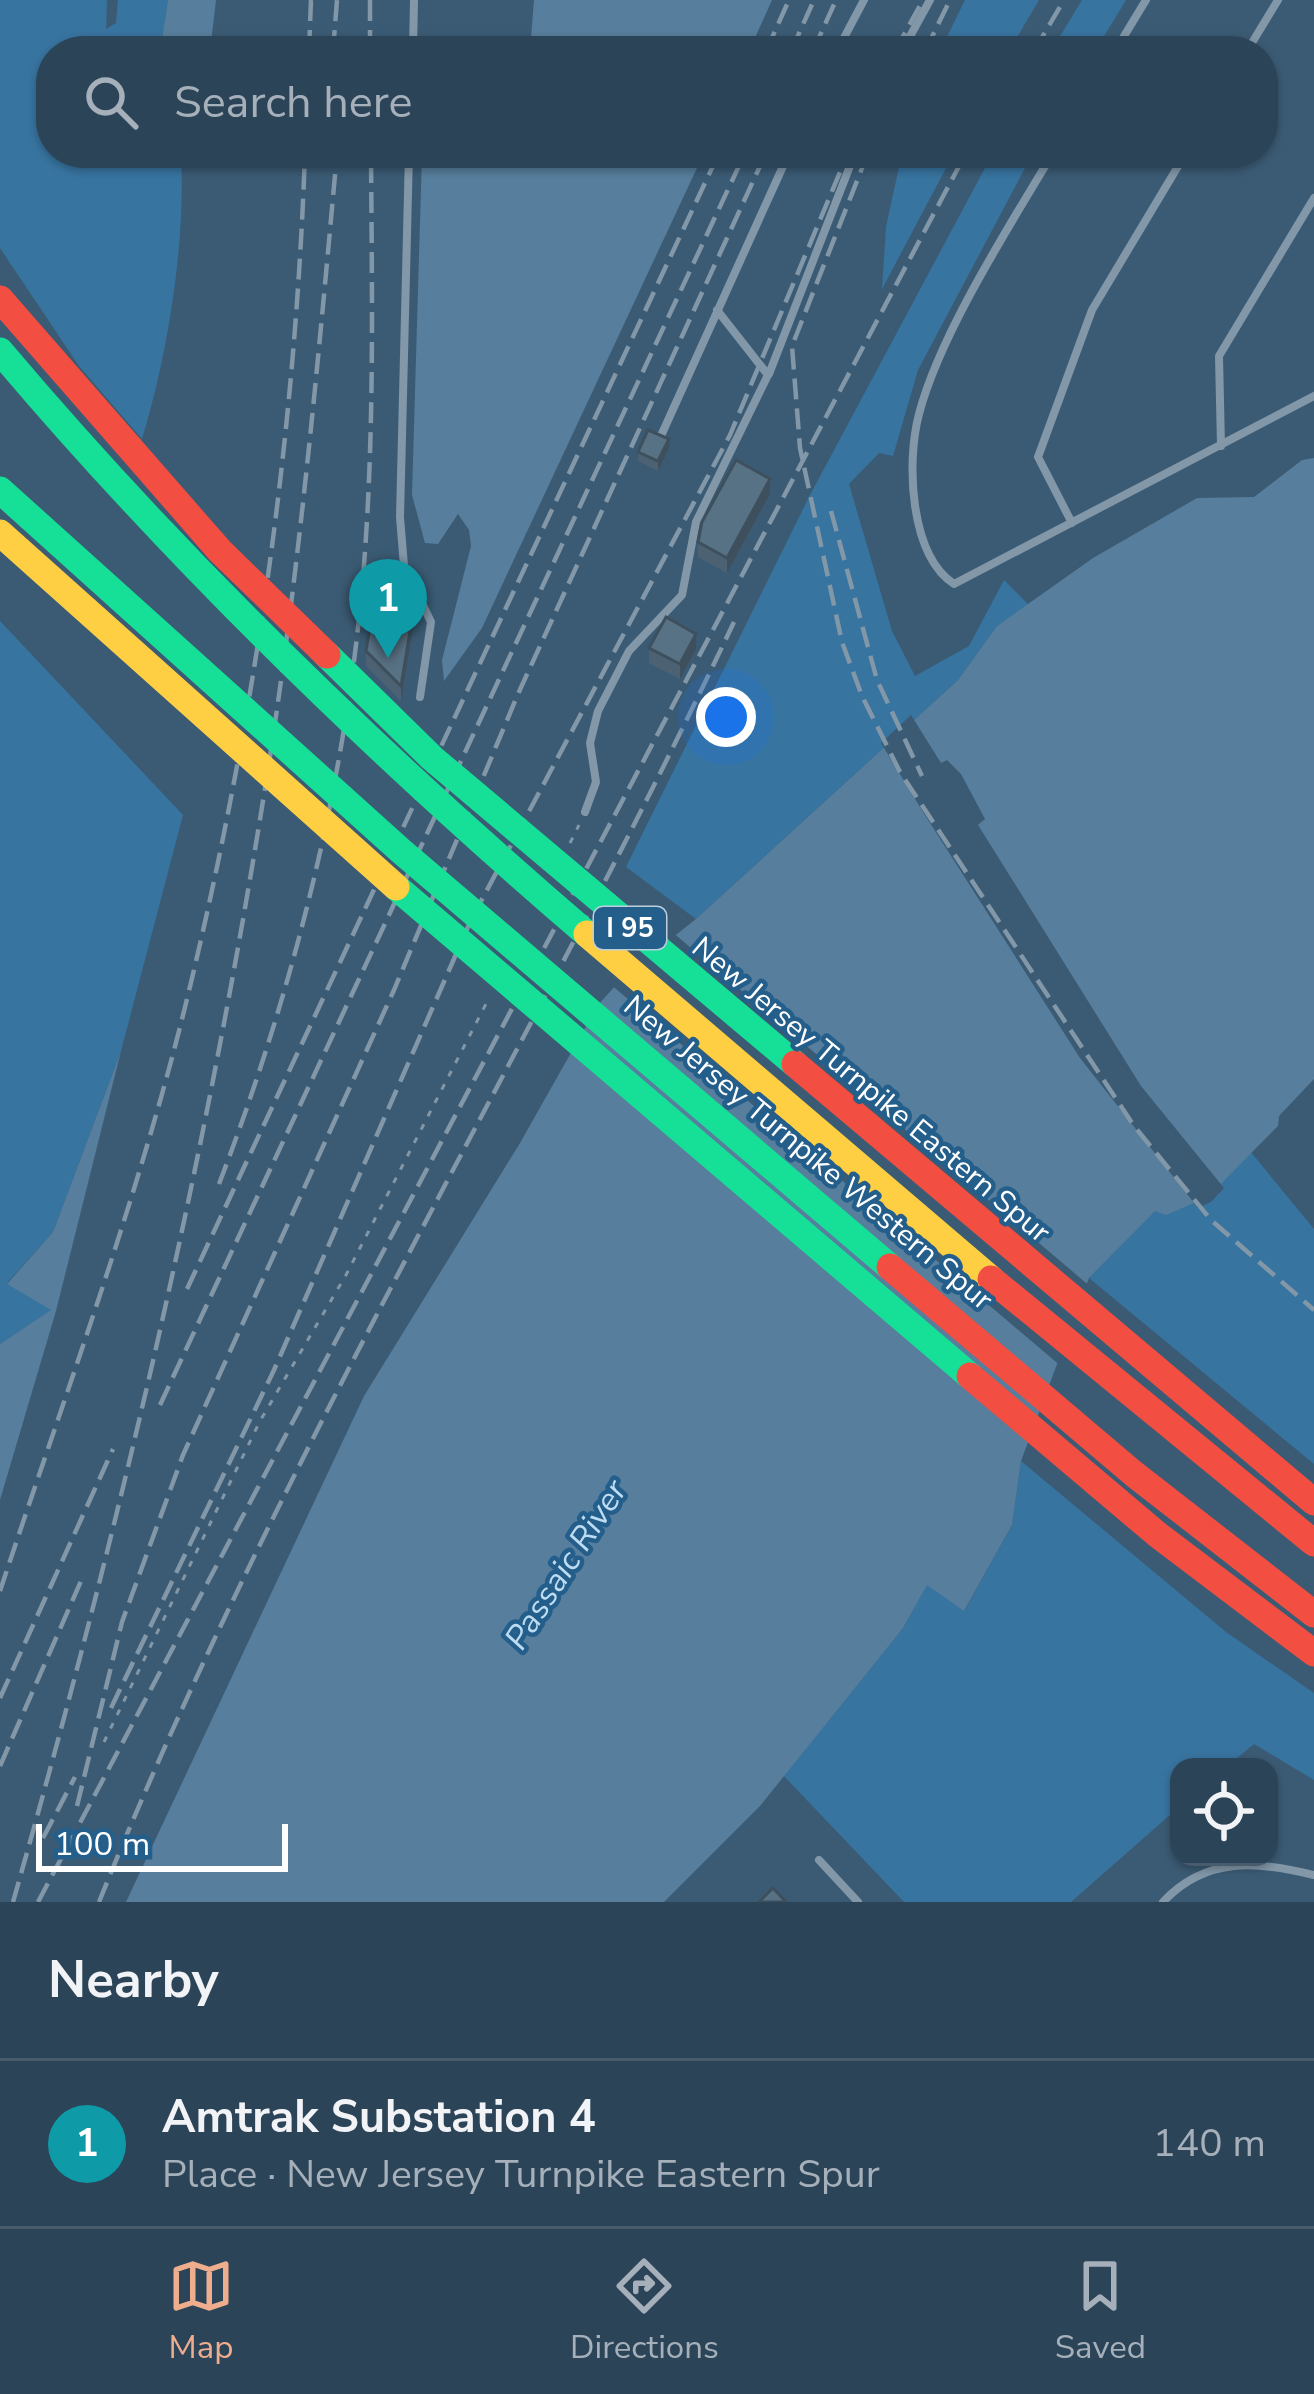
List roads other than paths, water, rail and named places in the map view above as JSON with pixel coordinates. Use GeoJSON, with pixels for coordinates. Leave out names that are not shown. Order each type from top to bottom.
{"type":"FeatureCollection","features":[{"type":"Feature","properties":{"kind":"highway","name":"New Jersey Turnpike Eastern Spur"},"geometry":{"type":"LineString","coordinates":[[0,299],[187,516],[417,744],[1142,1362],[1314,1502]]}},
{"type":"Feature","properties":{"kind":"highway","name":"I 95"},"geometry":{"type":"LineString","coordinates":[[0,351],[195,572],[417,788],[1131,1396],[1314,1543]]}},
{"type":"Feature","properties":{"kind":"highway","name":"New Jersey Turnpike Western Spur"},"geometry":{"type":"LineString","coordinates":[[0,490],[431,876],[1134,1474],[1314,1614]]}},
{"type":"Feature","properties":{"kind":"highway"},"geometry":{"type":"LineString","coordinates":[[0,533],[453,938],[1158,1535],[1314,1653]]}},
{"type":"Feature","properties":{"kind":"lane"},"geometry":{"type":"LineString","coordinates":[[413,36],[414,0]]}},
{"type":"Feature","properties":{"kind":"lane"},"geometry":{"type":"LineString","coordinates":[[845,36],[864,0]]}},
{"type":"Feature","properties":{"kind":"lane"},"geometry":{"type":"LineString","coordinates":[[910,36],[930,0]]}},
{"type":"Feature","properties":{"kind":"lane"},"geometry":{"type":"LineString","coordinates":[[1124,36],[1146,0]]}},
{"type":"Feature","properties":{"kind":"lane"},"geometry":{"type":"LineString","coordinates":[[1256,36],[1277,0]]}},
{"type":"Feature","properties":{"kind":"lane"},"geometry":{"type":"LineString","coordinates":[[410,168],[400,517],[404,566],[431,622],[419,697]]}},
{"type":"Feature","properties":{"kind":"lane"},"geometry":{"type":"LineString","coordinates":[[660,438],[782,168]]}},
{"type":"Feature","properties":{"kind":"lane"},"geometry":{"type":"LineString","coordinates":[[586,812],[596,782],[590,743],[598,711],[629,651],[682,595],[696,522],[768,376],[849,168]]}},
{"type":"Feature","properties":{"kind":"lane"},"geometry":{"type":"LineString","coordinates":[[1045,168],[963,312],[918,416],[915,496],[922,548],[935,572],[954,584],[1314,396]]}},
{"type":"Feature","properties":{"kind":"lane"},"geometry":{"type":"LineString","coordinates":[[1072,523],[1038,457],[1092,310],[1177,168]]}},
{"type":"Feature","properties":{"kind":"lane"},"geometry":{"type":"LineString","coordinates":[[1221,446],[1219,356],[1314,198]]}},
{"type":"Feature","properties":{"kind":"lane"},"geometry":{"type":"LineString","coordinates":[[717,310],[768,376]]}},
{"type":"Feature","properties":{"kind":"lane"},"geometry":{"type":"LineString","coordinates":[[819,1860],[858,1902]]}},
{"type":"Feature","properties":{"kind":"lane"},"geometry":{"type":"LineString","coordinates":[[1163,1902],[1178,1886],[1234,1864],[1260,1862],[1314,1875]]}},
{"type":"Feature","properties":{"kind":"water"},"geometry":{"type":"Polygon","coordinates":[[[168,0],[216,0],[212,36],[162,36],[168,0]]]}},
{"type":"Feature","properties":{"kind":"water"},"geometry":{"type":"Polygon","coordinates":[[[534,0],[772,0],[756,36],[531,36],[534,0]]]}},
{"type":"Feature","properties":{"kind":"water"},"geometry":{"type":"Polygon","coordinates":[[[422,168],[697,168],[482,628],[444,681],[442,660],[471,546],[469,530],[458,514],[438,544],[425,543],[412,495],[422,168]]]}},
{"type":"Feature","properties":{"kind":"water","name":"Passaic River"},"geometry":{"type":"Polygon","coordinates":[[[1314,458],[1314,1079],[1279,1116],[1278,1126],[1208,1197],[1166,1215],[1155,1211],[1089,1278],[1021,1461],[1012,1525],[964,1611],[927,1585],[903,1628],[760,1806],[664,1902],[126,1902],[364,1396],[520,1143],[598,1005],[625,975],[696,919],[958,680],[997,626],[1093,558],[1197,498],[1254,497],[1302,460],[1314,458]]]}},
{"type":"Feature","properties":{"kind":"water"},"geometry":{"type":"Polygon","coordinates":[[[121,1051],[56,1311],[0,1500],[0,1344],[51,1310],[7,1284],[53,1232],[121,1051]]]}},
{"type":"Feature","properties":{"kind":"railway"},"geometry":{"type":"LineString","coordinates":[[310,36],[311,0]]}},
{"type":"Feature","properties":{"kind":"railway"},"geometry":{"type":"LineString","coordinates":[[334,36],[337,0]]}},
{"type":"Feature","properties":{"kind":"railway"},"geometry":{"type":"LineString","coordinates":[[370,0],[370,36]]}},
{"type":"Feature","properties":{"kind":"railway"},"geometry":{"type":"LineString","coordinates":[[773,36],[789,0]]}},
{"type":"Feature","properties":{"kind":"railway"},"geometry":{"type":"LineString","coordinates":[[798,36],[814,0]]}},
{"type":"Feature","properties":{"kind":"railway"},"geometry":{"type":"LineString","coordinates":[[820,36],[836,0]]}},
{"type":"Feature","properties":{"kind":"railway"},"geometry":{"type":"LineString","coordinates":[[903,36],[923,0]]}},
{"type":"Feature","properties":{"kind":"railway"},"geometry":{"type":"LineString","coordinates":[[932,36],[950,0]]}},
{"type":"Feature","properties":{"kind":"railway"},"geometry":{"type":"LineString","coordinates":[[1043,36],[1064,0]]}},
{"type":"Feature","properties":{"kind":"railway"},"geometry":{"type":"LineString","coordinates":[[0,1591],[147,1146],[212,891],[268,577],[292,365],[304,168]]}},
{"type":"Feature","properties":{"kind":"railway"},"geometry":{"type":"LineString","coordinates":[[13,1902],[123,1486],[216,1065],[288,626],[336,168]]}},
{"type":"Feature","properties":{"kind":"railway"},"geometry":{"type":"LineString","coordinates":[[219,1184],[269,1042],[310,897],[352,675],[369,489],[371,168]]}},
{"type":"Feature","properties":{"kind":"railway"},"geometry":{"type":"LineString","coordinates":[[187,1289],[712,168]]}},
{"type":"Feature","properties":{"kind":"railway"},"geometry":{"type":"LineString","coordinates":[[160,1405],[738,168]]}},
{"type":"Feature","properties":{"kind":"railway"},"geometry":{"type":"LineString","coordinates":[[77,1806],[122,1622],[183,1455],[394,990],[518,694],[759,168]]}},
{"type":"Feature","properties":{"kind":"railway"},"geometry":{"type":"LineString","coordinates":[[111,1708],[274,1370],[471,920],[730,435],[842,168]]}},
{"type":"Feature","properties":{"kind":"railway"},"geometry":{"type":"LineString","coordinates":[[862,168],[792,346],[800,448],[842,642],[862,696],[900,772],[1134,1126],[1211,1220],[1314,1310]]}},
{"type":"Feature","properties":{"kind":"railway"},"geometry":{"type":"LineString","coordinates":[[38,1902],[958,168]]}},
{"type":"Feature","properties":{"kind":"railway"},"geometry":{"type":"LineString","coordinates":[[831,511],[877,680],[922,776]]}},
{"type":"Feature","properties":{"kind":"railway"},"geometry":{"type":"LineString","coordinates":[[99,1902],[169,1738],[324,1416],[574,941],[734,622]]}},
{"type":"Feature","properties":{"kind":"railway"},"geometry":{"type":"LineString","coordinates":[[0,1698],[113,1449]]}},
{"type":"Feature","properties":{"kind":"railway"},"geometry":{"type":"LineString","coordinates":[[0,1766],[81,1581]]}},
{"type":"Feature","properties":{"kind":"railway"},"geometry":{"type":"LineString","coordinates":[[43,1838],[75,1777]]}},
{"type":"Feature","properties":{"kind":"place","name":"Amtrak Substation 4"},"geometry":{"type":"Point","coordinates":[388,658]}}]}
